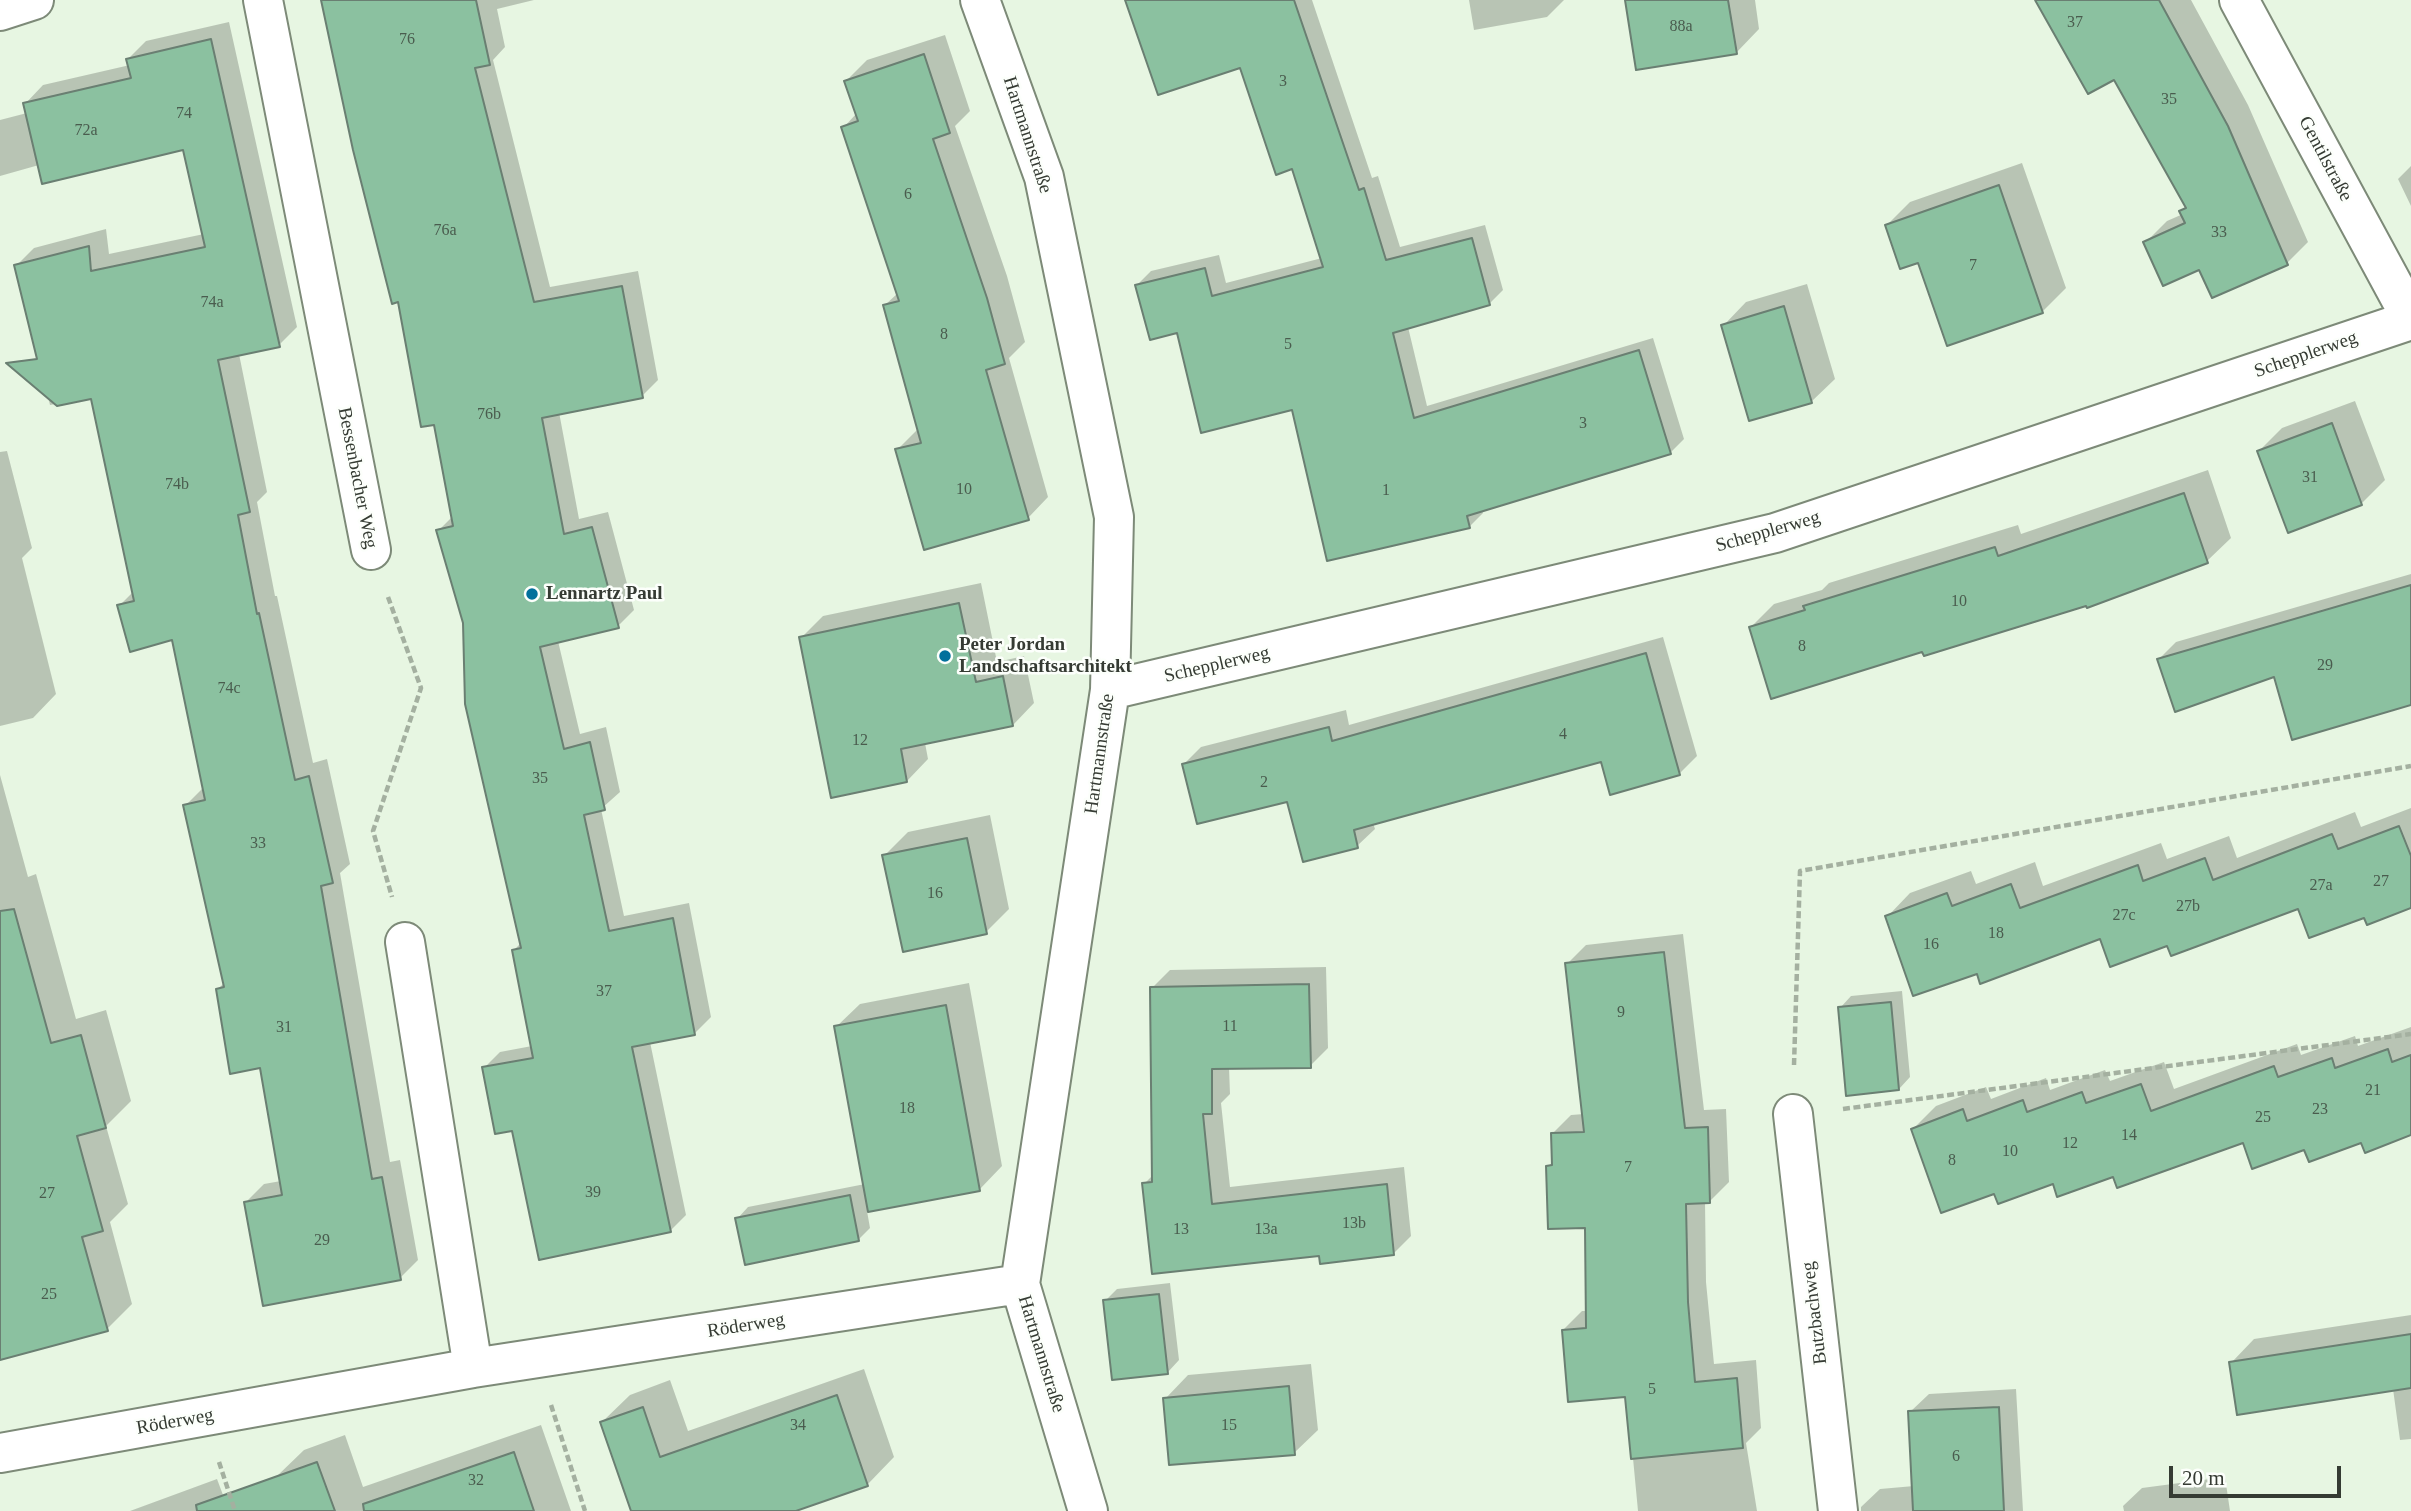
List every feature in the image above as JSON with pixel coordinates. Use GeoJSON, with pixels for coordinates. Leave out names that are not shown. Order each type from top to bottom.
{"type":"FeatureCollection","features":[{"type":"Feature","properties":{"kind":"street"},"geometry":{"type":"LineString","coordinates":[[0,11],[34,0]]}},
{"type":"Feature","properties":{"kind":"street","name":"Bessenbacher Weg"},"geometry":{"type":"LineString","coordinates":[[263,0],[371,550]]}},
{"type":"Feature","properties":{"kind":"street","name":"Hartmannstraße"},"geometry":{"type":"LineString","coordinates":[[980,0],[1044,177],[1114,517],[1110,690],[1020,1284],[1088,1511]]}},
{"type":"Feature","properties":{"kind":"street","name":"Gentilstraße"},"geometry":{"type":"LineString","coordinates":[[2239,0],[2411,319]]}},
{"type":"Feature","properties":{"kind":"street","name":"Schepplerweg"},"geometry":{"type":"LineString","coordinates":[[1110,690],[1775,533],[2411,319]]}},
{"type":"Feature","properties":{"kind":"street"},"geometry":{"type":"LineString","coordinates":[[405,942],[473,1368]]}},
{"type":"Feature","properties":{"kind":"street","name":"Butzbachweg"},"geometry":{"type":"LineString","coordinates":[[1793,1114],[1838,1511]]}},
{"type":"Feature","properties":{"kind":"street","name":"Röderweg"},"geometry":{"type":"LineString","coordinates":[[0,1453],[473,1368],[1020,1284]]}},
{"type":"Feature","properties":{"kind":"path","name":"Bessenbacher Weg"},"geometry":{"type":"LineString","coordinates":[[371,550],[421,688],[373,831],[405,942]]}},
{"type":"Feature","properties":{"kind":"path"},"geometry":{"type":"LineString","coordinates":[[1793,1114],[1800,871],[2411,766]]}},
{"type":"Feature","properties":{"kind":"path"},"geometry":{"type":"LineString","coordinates":[[1863,1107],[2411,1034]]}},
{"type":"Feature","properties":{"kind":"path"},"geometry":{"type":"LineString","coordinates":[[536,1358],[585,1511]]}},
{"type":"Feature","properties":{"kind":"building"},"geometry":{"type":"Polygon","coordinates":[[[321,0],[476,0],[490,65],[475,68],[534,302],[622,286],[643,398],[542,418],[564,534],[592,527],[619,628],[540,647],[564,749],[590,742],[605,810],[584,815],[609,931],[673,918],[695,1035],[632,1047],[671,1232],[539,1260],[512,1131],[495,1134],[482,1067],[533,1058],[512,950],[521,948],[465,704],[463,623],[436,530],[453,526],[434,425],[421,427],[398,302],[392,304],[353,150],[321,0]]]}},
{"type":"Feature","properties":{"kind":"building"},"geometry":{"type":"Polygon","coordinates":[[[1125,0],[1294,0],[1359,190],[1364,188],[1386,260],[1472,238],[1490,305],[1393,333],[1414,418],[1639,350],[1671,454],[1467,516],[1470,528],[1327,561],[1292,410],[1201,433],[1177,333],[1150,340],[1135,285],[1205,268],[1212,296],[1323,267],[1292,169],[1276,175],[1240,68],[1158,95],[1125,0]]]}},
{"type":"Feature","properties":{"kind":"building"},"geometry":{"type":"Polygon","coordinates":[[[1625,0],[1728,0],[1737,54],[1636,70],[1625,0]]]}},
{"type":"Feature","properties":{"kind":"building"},"geometry":{"type":"Polygon","coordinates":[[[2035,0],[2159,0],[2228,126],[2288,265],[2212,298],[2199,270],[2163,286],[2143,242],[2185,223],[2179,211],[2186,208],[2114,80],[2088,94],[2035,0]]]}},
{"type":"Feature","properties":{"kind":"building"},"geometry":{"type":"Polygon","coordinates":[[[211,39],[280,347],[218,360],[250,512],[238,515],[257,614],[259,613],[295,780],[309,776],[333,883],[321,886],[372,1179],[382,1177],[401,1280],[263,1306],[244,1202],[282,1195],[260,1068],[230,1074],[216,989],[224,987],[183,805],[205,800],[172,640],[130,652],[117,605],[134,601],[91,399],[57,406],[6,363],[37,359],[14,265],[89,246],[91,271],[205,247],[183,150],[42,184],[23,103],[131,78],[126,59],[211,39]]]}},
{"type":"Feature","properties":{"kind":"building"},"geometry":{"type":"Polygon","coordinates":[[[924,54],[950,133],[933,139],[987,298],[1005,364],[986,370],[1029,520],[924,550],[895,449],[921,443],[883,305],[899,301],[841,127],[858,121],[844,81],[924,54]]]}},
{"type":"Feature","properties":{"kind":"building"},"geometry":{"type":"Polygon","coordinates":[[[1999,185],[2043,313],[1947,346],[1918,263],[1900,269],[1885,225],[1999,185]]]}},
{"type":"Feature","properties":{"kind":"building"},"geometry":{"type":"Polygon","coordinates":[[[1784,306],[1812,403],[1749,421],[1721,325],[1784,306]]]}},
{"type":"Feature","properties":{"kind":"building"},"geometry":{"type":"Polygon","coordinates":[[[2332,423],[2362,505],[2288,533],[2257,451],[2332,423]]]}},
{"type":"Feature","properties":{"kind":"building"},"geometry":{"type":"Polygon","coordinates":[[[2184,493],[2208,563],[2087,608],[2086,606],[1924,656],[1922,652],[1771,699],[1749,627],[1805,610],[1803,606],[1995,547],[1998,556],[2184,493]]]}},
{"type":"Feature","properties":{"kind":"building"},"geometry":{"type":"Polygon","coordinates":[[[2411,585],[2411,705],[2292,740],[2274,677],[2175,712],[2157,659],[2411,585]]]}},
{"type":"Feature","properties":{"kind":"building"},"geometry":{"type":"Polygon","coordinates":[[[959,603],[976,682],[1003,676],[1013,726],[901,749],[907,782],[831,798],[799,637],[959,603]]]}},
{"type":"Feature","properties":{"kind":"building"},"geometry":{"type":"Polygon","coordinates":[[[1646,653],[1680,775],[1610,795],[1601,762],[1354,830],[1358,848],[1303,862],[1287,802],[1197,824],[1182,764],[1329,727],[1332,741],[1646,653]]]}},
{"type":"Feature","properties":{"kind":"building"},"geometry":{"type":"Polygon","coordinates":[[[2399,826],[2411,856],[2411,908],[2367,925],[2364,918],[2309,938],[2298,909],[2171,956],[2167,946],[2110,967],[2100,939],[1980,984],[1977,974],[1913,996],[1885,916],[1947,893],[1952,906],[2011,884],[2020,908],[2138,865],[2143,881],[2205,858],[2213,880],[2332,834],[2338,849],[2399,826]]]}},
{"type":"Feature","properties":{"kind":"building"},"geometry":{"type":"Polygon","coordinates":[[[967,838],[987,934],[903,952],[882,855],[967,838]]]}},
{"type":"Feature","properties":{"kind":"building"},"geometry":{"type":"Polygon","coordinates":[[[14,909],[51,1043],[81,1035],[106,1128],[77,1136],[103,1231],[82,1237],[108,1331],[0,1360],[0,911],[14,909]]]}},
{"type":"Feature","properties":{"kind":"building"},"geometry":{"type":"Polygon","coordinates":[[[1664,952],[1685,1128],[1708,1127],[1710,1203],[1686,1204],[1688,1302],[1695,1382],[1737,1378],[1743,1448],[1631,1459],[1625,1397],[1568,1402],[1562,1330],[1586,1328],[1585,1228],[1548,1229],[1546,1166],[1552,1165],[1551,1133],[1584,1132],[1565,963],[1664,952]]]}},
{"type":"Feature","properties":{"kind":"building"},"geometry":{"type":"Polygon","coordinates":[[[1309,984],[1311,1068],[1212,1069],[1212,1114],[1203,1114],[1212,1204],[1387,1184],[1394,1255],[1320,1264],[1319,1256],[1152,1274],[1142,1183],[1152,1182],[1150,987],[1309,984]]]}},
{"type":"Feature","properties":{"kind":"building"},"geometry":{"type":"Polygon","coordinates":[[[1891,1002],[1899,1090],[1846,1096],[1838,1007],[1891,1002]]]}},
{"type":"Feature","properties":{"kind":"building"},"geometry":{"type":"Polygon","coordinates":[[[946,1005],[980,1191],[868,1212],[834,1026],[946,1005]]]}},
{"type":"Feature","properties":{"kind":"building"},"geometry":{"type":"Polygon","coordinates":[[[2388,1049],[2392,1062],[2411,1055],[2411,1135],[2365,1153],[2361,1143],[2309,1162],[2304,1150],[2252,1169],[2243,1143],[2117,1188],[2113,1177],[2057,1197],[2053,1184],[1998,1204],[1994,1194],[1941,1213],[1911,1129],[1963,1109],[1967,1121],[2023,1100],[2027,1112],[2082,1092],[2086,1103],[2141,1084],[2151,1111],[2274,1066],[2278,1077],[2332,1058],[2335,1068],[2388,1049]]]}},
{"type":"Feature","properties":{"kind":"building"},"geometry":{"type":"Polygon","coordinates":[[[850,1195],[859,1241],[745,1265],[735,1218],[850,1195]]]}},
{"type":"Feature","properties":{"kind":"building"},"geometry":{"type":"Polygon","coordinates":[[[1159,1294],[1168,1374],[1112,1380],[1103,1300],[1159,1294]]]}},
{"type":"Feature","properties":{"kind":"building"},"geometry":{"type":"Polygon","coordinates":[[[2411,1334],[2411,1388],[2237,1415],[2229,1362],[2411,1334]]]}},
{"type":"Feature","properties":{"kind":"building"},"geometry":{"type":"Polygon","coordinates":[[[1289,1386],[1295,1455],[1169,1465],[1163,1398],[1289,1386]]]}},
{"type":"Feature","properties":{"kind":"building"},"geometry":{"type":"Polygon","coordinates":[[[837,1395],[868,1486],[796,1511],[631,1511],[600,1422],[643,1407],[660,1457],[837,1395]]]}},
{"type":"Feature","properties":{"kind":"building"},"geometry":{"type":"Polygon","coordinates":[[[1999,1407],[2004,1511],[1913,1511],[1908,1411],[1999,1407]]]}},
{"type":"Feature","properties":{"kind":"building"},"geometry":{"type":"Polygon","coordinates":[[[514,1452],[534,1511],[364,1511],[363,1504],[514,1452]]]}},
{"type":"Feature","properties":{"kind":"building"},"geometry":{"type":"Polygon","coordinates":[[[317,1462],[335,1511],[197,1511],[196,1505],[317,1462]]]}},
{"type":"Feature","properties":{"kind":"place","name":"Lennartz Paul"},"geometry":{"type":"Point","coordinates":[532,594]}},
{"type":"Feature","properties":{"kind":"place","name":"Peter Jordan Landschaftsarchitekt"},"geometry":{"type":"Point","coordinates":[945,656]}}]}
